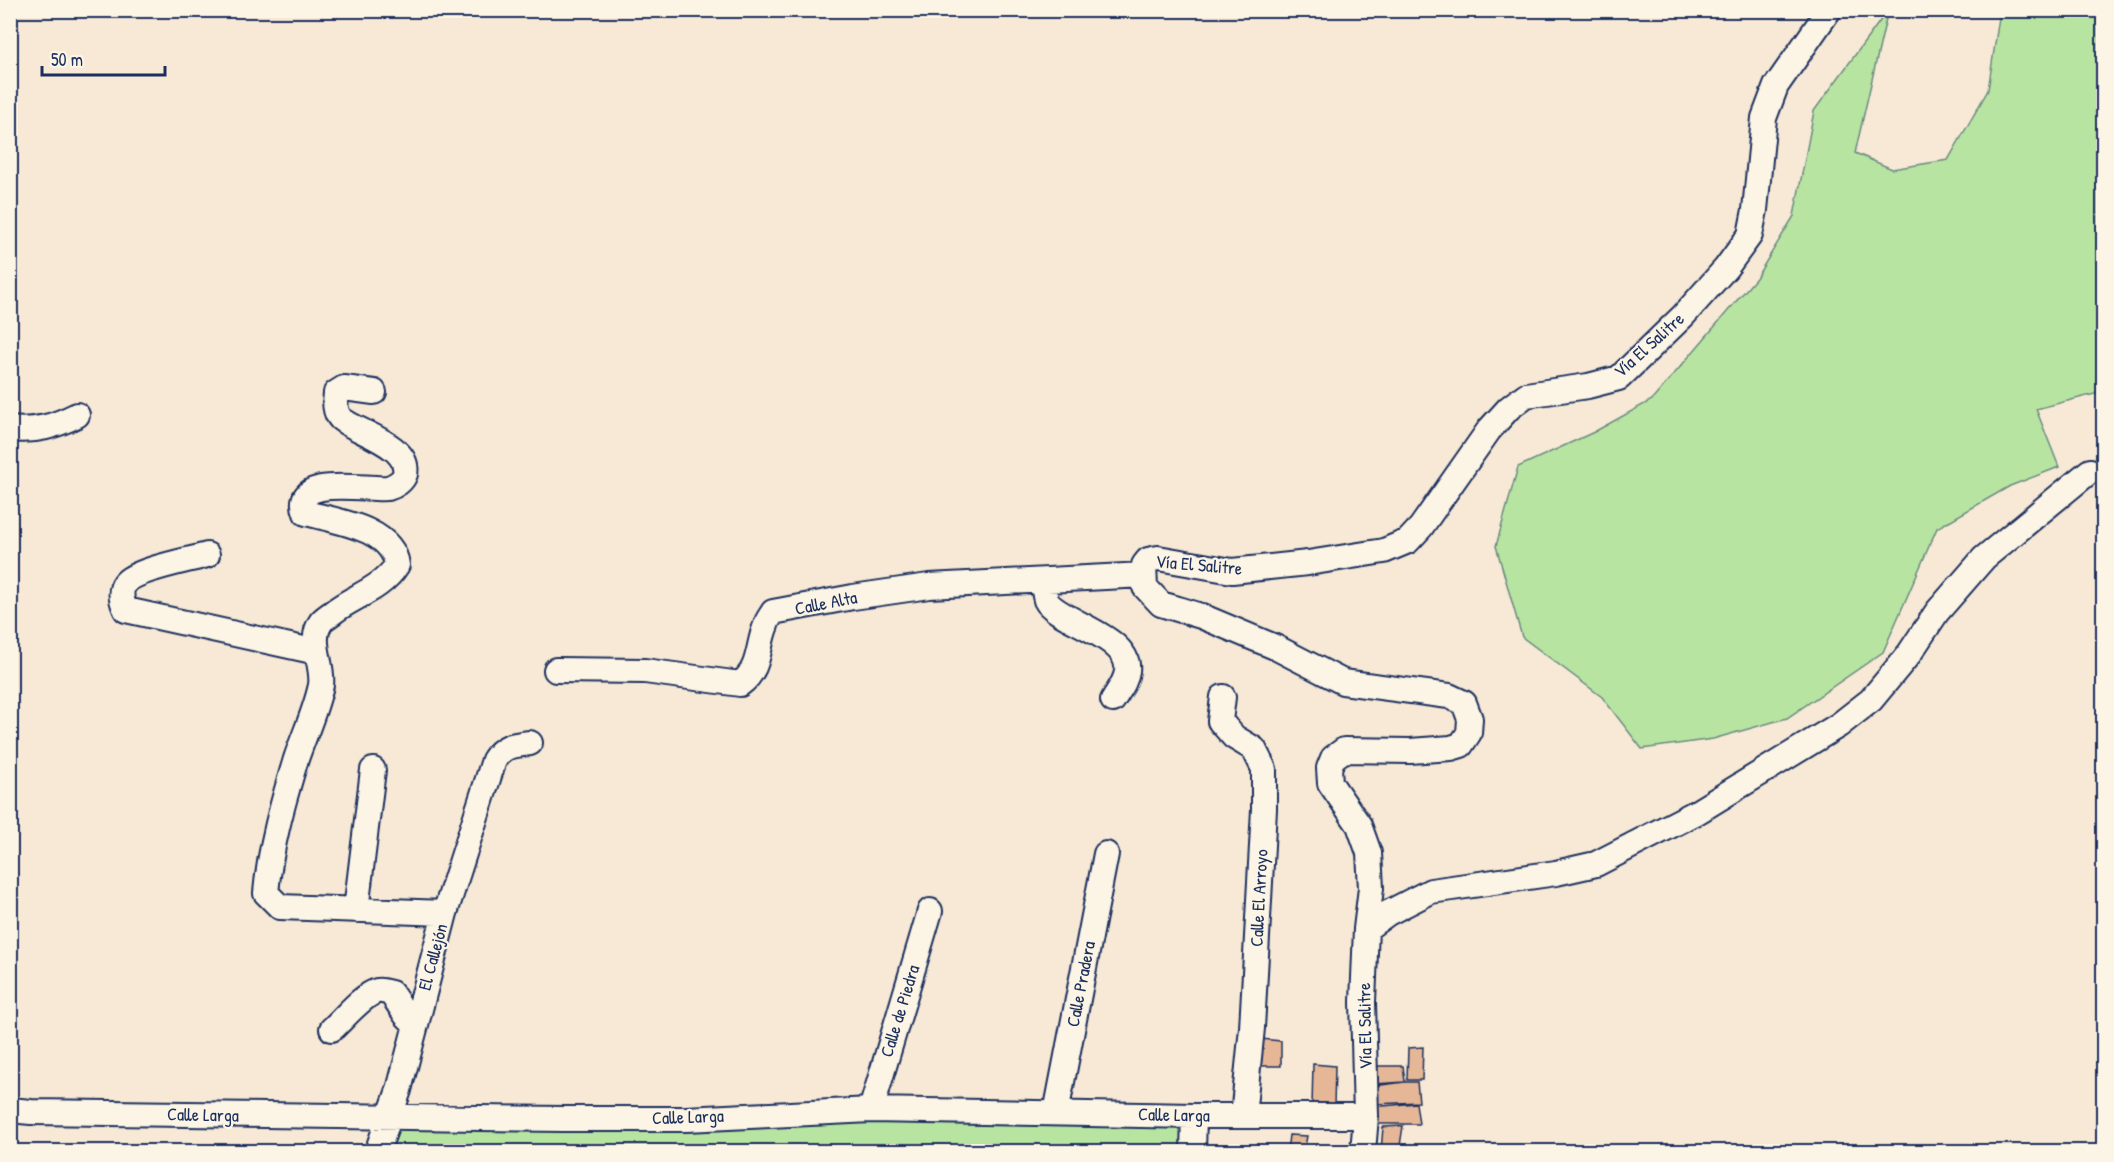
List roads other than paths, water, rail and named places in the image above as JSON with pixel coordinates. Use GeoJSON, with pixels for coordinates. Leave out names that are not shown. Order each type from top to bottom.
{"type":"FeatureCollection","features":[{"type":"Feature","properties":{"kind":"street","name":"Vía El Salitre"},"geometry":{"type":"LineString","coordinates":[[1363,1152],[1366,1116],[1363,1002],[1366,929],[1371,888],[1369,853],[1359,825],[1330,783],[1329,768],[1334,758],[1344,750],[1410,751],[1451,748],[1461,745],[1469,733],[1470,719],[1464,704],[1449,696],[1343,682],[1275,647],[1201,616],[1161,604],[1146,587],[1144,565],[1148,560],[1158,558],[1232,571],[1308,563],[1384,551],[1408,541],[1421,527],[1489,430],[1509,408],[1526,395],[1588,386],[1619,378],[1683,316],[1726,268],[1750,235],[1755,210],[1764,118],[1776,86],[1830,10]]}},
{"type":"Feature","properties":{"kind":"street"},"geometry":{"type":"LineString","coordinates":[[374,392],[344,388],[336,393],[335,408],[341,419],[392,447],[404,463],[405,474],[399,483],[388,488],[332,486],[311,491],[306,496],[304,507],[306,513],[357,526],[388,544],[397,565],[390,576],[372,590],[343,604],[321,622],[316,634],[317,652],[322,667],[321,685],[296,761],[269,866],[266,893],[280,907],[445,913]]}},
{"type":"Feature","properties":{"kind":"street"},"geometry":{"type":"LineString","coordinates":[[10,429],[49,428],[77,415]]}},
{"type":"Feature","properties":{"kind":"street"},"geometry":{"type":"LineString","coordinates":[[1366,929],[1388,913],[1431,891],[1556,873],[1596,864],[1696,812],[1839,725],[1871,700],[1909,654],[1937,612],[1984,558],[2090,471]]}},
{"type":"Feature","properties":{"kind":"street"},"geometry":{"type":"LineString","coordinates":[[207,555],[136,574],[124,583],[122,601],[126,610],[317,652]]}},
{"type":"Feature","properties":{"kind":"street","name":"Calle Alta"},"geometry":{"type":"LineString","coordinates":[[556,670],[645,671],[740,684],[749,678],[754,670],[765,625],[773,612],[929,586],[1144,575]]}},
{"type":"Feature","properties":{"kind":"street"},"geometry":{"type":"LineString","coordinates":[[1045,581],[1046,600],[1054,609],[1108,640],[1122,654],[1128,668],[1125,681],[1113,700]]}},
{"type":"Feature","properties":{"kind":"street","name":"Calle El Arroyo"},"geometry":{"type":"LineString","coordinates":[[1222,698],[1220,721],[1234,737],[1254,749],[1264,769],[1264,809],[1252,1028],[1243,1116]]}},
{"type":"Feature","properties":{"kind":"street","name":"El Callejón"},"geometry":{"type":"LineString","coordinates":[[377,1152],[399,1090],[445,913],[492,764],[499,751],[506,746],[530,743]]}},
{"type":"Feature","properties":{"kind":"street"},"geometry":{"type":"LineString","coordinates":[[356,910],[373,770]]}},
{"type":"Feature","properties":{"kind":"street","name":"Calle Pradera"},"geometry":{"type":"LineString","coordinates":[[1056,1113],[1106,854]]}},
{"type":"Feature","properties":{"kind":"street","name":"Calle de Piedra"},"geometry":{"type":"LineString","coordinates":[[871,1110],[930,911]]}},
{"type":"Feature","properties":{"kind":"street"},"geometry":{"type":"LineString","coordinates":[[332,1029],[364,999],[375,992],[382,991],[391,993],[415,1024]]}},
{"type":"Feature","properties":{"kind":"street","name":"Calle Larga"},"geometry":{"type":"LineString","coordinates":[[10,1110],[65,1113],[388,1118],[686,1119],[871,1110],[1194,1116],[1366,1116]]}},
{"type":"Feature","properties":{"kind":"street"},"geometry":{"type":"LineString","coordinates":[[1193,1152],[1194,1116]]}}]}
